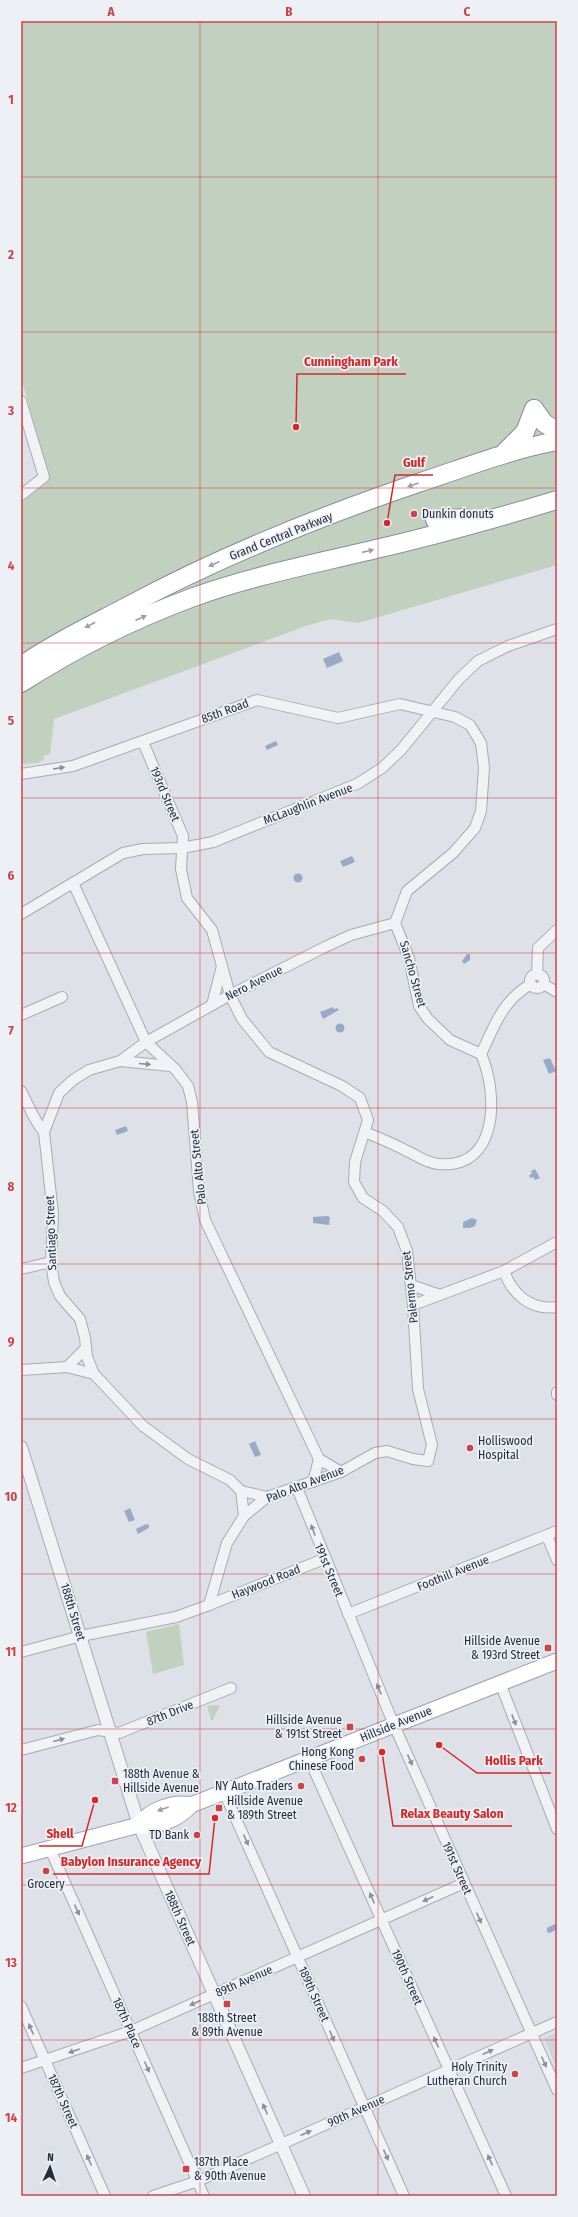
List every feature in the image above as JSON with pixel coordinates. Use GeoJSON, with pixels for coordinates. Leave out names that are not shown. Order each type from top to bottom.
{"type":"FeatureCollection","features":[{"type":"Feature","properties":{"kind":"highway"},"geometry":{"type":"LineString","coordinates":[[500,455],[521,438],[528,427],[534,409],[544,423],[557,431]]}},
{"type":"Feature","properties":{"kind":"highway","name":"Grand Central Parkway"},"geometry":{"type":"LineString","coordinates":[[21,666],[89,626],[154,592],[234,555],[343,510],[500,455],[557,441]]}},
{"type":"Feature","properties":{"kind":"highway"},"geometry":{"type":"LineString","coordinates":[[428,494],[442,484],[557,451]]}},
{"type":"Feature","properties":{"kind":"highway"},"geometry":{"type":"LineString","coordinates":[[436,520],[466,518],[557,491]]}},
{"type":"Feature","properties":{"kind":"highway"},"geometry":{"type":"LineString","coordinates":[[21,683],[60,659],[112,632],[192,597],[276,572],[412,541],[557,500]]}},
{"type":"Feature","properties":{"kind":"highway"},"geometry":{"type":"LineString","coordinates":[[529,508],[557,504]]}},
{"type":"Feature","properties":{"kind":"highway"},"geometry":{"type":"LineString","coordinates":[[234,555],[343,520]]}},
{"type":"Feature","properties":{"kind":"highway"},"geometry":{"type":"LineString","coordinates":[[276,572],[320,554],[350,547]]}},
{"type":"Feature","properties":{"kind":"highway"},"geometry":{"type":"LineString","coordinates":[[21,698],[112,632]]}},
{"type":"Feature","properties":{"kind":"main road","name":"Hillside Avenue"},"geometry":{"type":"LineString","coordinates":[[21,1856],[139,1825],[150,1827],[184,1813],[191,1805],[557,1661]]}},
{"type":"Feature","properties":{"kind":"street"},"geometry":{"type":"LineString","coordinates":[[21,400],[44,477],[21,495]]}},
{"type":"Feature","properties":{"kind":"street","name":"McLaughlin Avenue"},"geometry":{"type":"LineString","coordinates":[[21,914],[129,851],[182,848],[222,838],[357,784],[375,773],[394,757],[434,711],[459,679],[482,659],[508,646],[557,629]]}},
{"type":"Feature","properties":{"kind":"street","name":"85th Road"},"geometry":{"type":"LineString","coordinates":[[21,774],[73,766],[257,700],[338,718],[400,704],[434,711]]}},
{"type":"Feature","properties":{"kind":"street"},"geometry":{"type":"LineString","coordinates":[[396,923],[407,891],[453,853],[475,828],[481,811],[484,768],[481,743],[470,725],[455,717],[434,711]]}},
{"type":"Feature","properties":{"kind":"street","name":"193rd Street"},"geometry":{"type":"LineString","coordinates":[[143,742],[183,836],[182,848]]}},
{"type":"Feature","properties":{"kind":"street","name":"Palermo Street"},"geometry":{"type":"LineString","coordinates":[[182,848],[181,870],[188,898],[212,930],[230,994],[242,1019],[269,1052],[342,1086],[360,1098],[368,1120],[354,1162],[354,1182],[363,1198],[383,1211],[398,1227],[407,1251],[413,1305],[418,1389],[432,1445],[428,1461]]}},
{"type":"Feature","properties":{"kind":"street","name":"Palo Alto Street"},"geometry":{"type":"LineString","coordinates":[[73,883],[146,1042],[183,1078],[188,1086],[192,1102],[199,1191],[205,1220],[319,1460]]}},
{"type":"Feature","properties":{"kind":"street","name":"Nero Avenue"},"geometry":{"type":"LineString","coordinates":[[44,1132],[53,1105],[59,1093],[73,1080],[89,1070],[120,1061],[146,1042],[230,994],[351,935],[396,923]]}},
{"type":"Feature","properties":{"kind":"street","name":"Sancho Street"},"geometry":{"type":"LineString","coordinates":[[396,923],[409,958],[419,1006],[428,1019],[450,1040],[481,1054]]}},
{"type":"Feature","properties":{"kind":"street"},"geometry":{"type":"LineString","coordinates":[[537,975],[538,948],[557,930]]}},
{"type":"Feature","properties":{"kind":"street","name":"Palermo Street"},"geometry":{"type":"LineString","coordinates":[[212,1005],[222,966]]}},
{"type":"Feature","properties":{"kind":"street"},"geometry":{"type":"LineString","coordinates":[[365,1132],[409,1152],[421,1160],[437,1164],[454,1163],[474,1153],[484,1140],[491,1118],[492,1102],[490,1079],[481,1054],[505,1005],[516,994],[531,984],[532,977],[537,975]]}},
{"type":"Feature","properties":{"kind":"street"},"geometry":{"type":"LineString","coordinates":[[537,975],[542,977],[543,984]]}},
{"type":"Feature","properties":{"kind":"street"},"geometry":{"type":"LineString","coordinates":[[531,984],[538,988],[543,984]]}},
{"type":"Feature","properties":{"kind":"street"},"geometry":{"type":"LineString","coordinates":[[543,984],[557,992]]}},
{"type":"Feature","properties":{"kind":"street"},"geometry":{"type":"LineString","coordinates":[[21,1015],[62,997]]}},
{"type":"Feature","properties":{"kind":"street","name":"Nero Avenue"},"geometry":{"type":"LineString","coordinates":[[120,1061],[170,1066]]}},
{"type":"Feature","properties":{"kind":"street","name":"Santiago Street"},"geometry":{"type":"LineString","coordinates":[[21,1091],[34,1115],[38,1126],[44,1132],[54,1229],[51,1262],[54,1282],[60,1296],[74,1311],[83,1327],[85,1349],[94,1374],[143,1426],[188,1460],[230,1480],[241,1491],[267,1497]]}},
{"type":"Feature","properties":{"kind":"street","name":"Nero Avenue"},"geometry":{"type":"LineString","coordinates":[[34,1115],[53,1105]]}},
{"type":"Feature","properties":{"kind":"street"},"geometry":{"type":"LineString","coordinates":[[413,1305],[504,1271],[557,1242]]}},
{"type":"Feature","properties":{"kind":"street"},"geometry":{"type":"LineString","coordinates":[[21,1269],[51,1262]]}},
{"type":"Feature","properties":{"kind":"street"},"geometry":{"type":"LineString","coordinates":[[504,1271],[511,1287],[524,1300],[540,1307],[557,1307]]}},
{"type":"Feature","properties":{"kind":"street"},"geometry":{"type":"LineString","coordinates":[[411,1285],[440,1295]]}},
{"type":"Feature","properties":{"kind":"street"},"geometry":{"type":"LineString","coordinates":[[67,1367],[85,1349]]}},
{"type":"Feature","properties":{"kind":"street"},"geometry":{"type":"LineString","coordinates":[[21,1370],[67,1367],[94,1374]]}},
{"type":"Feature","properties":{"kind":"street","name":"Palo Alto Avenue"},"geometry":{"type":"LineString","coordinates":[[209,1605],[227,1543],[244,1516],[267,1497],[341,1472],[375,1453],[387,1451],[413,1459],[428,1461]]}},
{"type":"Feature","properties":{"kind":"street","name":"188th Street"},"geometry":{"type":"LineString","coordinates":[[22,1454],[80,1636],[108,1732],[139,1825],[304,2196]]}},
{"type":"Feature","properties":{"kind":"street"},"geometry":{"type":"LineString","coordinates":[[313,1482],[319,1460],[341,1472]]}},
{"type":"Feature","properties":{"kind":"street","name":"191st Street"},"geometry":{"type":"LineString","coordinates":[[297,1488],[324,1559],[394,1725],[557,2090]]}},
{"type":"Feature","properties":{"kind":"street"},"geometry":{"type":"LineString","coordinates":[[241,1491],[244,1516]]}},
{"type":"Feature","properties":{"kind":"street","name":"Foothill Avenue"},"geometry":{"type":"LineString","coordinates":[[348,1614],[557,1531]]}},
{"type":"Feature","properties":{"kind":"street"},"geometry":{"type":"LineString","coordinates":[[547,1536],[557,1560]]}},
{"type":"Feature","properties":{"kind":"street","name":"Haywood Road"},"geometry":{"type":"LineString","coordinates":[[209,1605],[324,1559]]}},
{"type":"Feature","properties":{"kind":"street"},"geometry":{"type":"LineString","coordinates":[[21,1652],[80,1636],[176,1617],[209,1605]]}},
{"type":"Feature","properties":{"kind":"street"},"geometry":{"type":"LineString","coordinates":[[500,1684],[557,1829]]}},
{"type":"Feature","properties":{"kind":"street","name":"87th Drive"},"geometry":{"type":"LineString","coordinates":[[21,1750],[98,1730],[119,1733],[231,1688]]}},
{"type":"Feature","properties":{"kind":"street","name":"190th Street"},"geometry":{"type":"LineString","coordinates":[[309,1759],[506,2196]]}},
{"type":"Feature","properties":{"kind":"street","name":"189th Street"},"geometry":{"type":"LineString","coordinates":[[224,1792],[404,2196]]}},
{"type":"Feature","properties":{"kind":"street","name":"187th Place"},"geometry":{"type":"LineString","coordinates":[[50,1849],[204,2196]]}},
{"type":"Feature","properties":{"kind":"street","name":"89th Avenue"},"geometry":{"type":"LineString","coordinates":[[21,2068],[131,2031],[464,1883]]}},
{"type":"Feature","properties":{"kind":"street","name":"187th Street"},"geometry":{"type":"LineString","coordinates":[[21,2006],[105,2196]]}},
{"type":"Feature","properties":{"kind":"street","name":"90th Avenue"},"geometry":{"type":"LineString","coordinates":[[153,2196],[198,2181],[557,2022]]}},
{"type":"Feature","properties":{"kind":"shaded area"},"geometry":{"type":"Polygon","coordinates":[[[557,2032],[557,2069],[544,2038],[557,2032]]]}},
{"type":"Feature","properties":{"kind":"green space"},"geometry":{"type":"Polygon","coordinates":[[[21,21],[557,21],[557,565],[358,623],[331,619],[306,626],[54,719],[50,754],[44,756],[44,759],[38,763],[21,764],[21,498],[49,476],[21,378],[21,21]]]}},
{"type":"Feature","properties":{"kind":"green space"},"geometry":{"type":"Polygon","coordinates":[[[179,1624],[184,1665],[153,1674],[146,1632],[179,1624]]]}},
{"type":"Feature","properties":{"kind":"green space"},"geometry":{"type":"Polygon","coordinates":[[[220,1705],[213,1720],[211,1720],[207,1706],[220,1705]]]}},
{"type":"Feature","properties":{"kind":"water"},"geometry":{"type":"Polygon","coordinates":[[[339,652],[343,661],[327,668],[323,659],[339,652]]]}},
{"type":"Feature","properties":{"kind":"water"},"geometry":{"type":"Polygon","coordinates":[[[276,741],[278,745],[267,750],[265,746],[276,741]]]}},
{"type":"Feature","properties":{"kind":"water"},"geometry":{"type":"Polygon","coordinates":[[[352,856],[355,862],[343,867],[340,861],[352,856]]]}},
{"type":"Feature","properties":{"kind":"water"},"geometry":{"type":"Polygon","coordinates":[[[298,873],[303,878],[298,883],[293,878],[298,873]]]}},
{"type":"Feature","properties":{"kind":"water"},"geometry":{"type":"Polygon","coordinates":[[[467,954],[470,954],[470,960],[464,964],[462,961],[467,954]]]}},
{"type":"Feature","properties":{"kind":"water"},"geometry":{"type":"Polygon","coordinates":[[[333,1007],[334,1009],[337,1008],[339,1010],[323,1019],[320,1012],[333,1007]]]}},
{"type":"Feature","properties":{"kind":"water"},"geometry":{"type":"Polygon","coordinates":[[[340,1023],[345,1028],[340,1033],[335,1028],[340,1023]]]}},
{"type":"Feature","properties":{"kind":"water"},"geometry":{"type":"Polygon","coordinates":[[[550,1058],[556,1071],[549,1074],[543,1060],[550,1058]]]}},
{"type":"Feature","properties":{"kind":"water"},"geometry":{"type":"Polygon","coordinates":[[[126,1126],[128,1131],[117,1135],[115,1130],[126,1126]]]}},
{"type":"Feature","properties":{"kind":"water"},"geometry":{"type":"Polygon","coordinates":[[[535,1169],[540,1178],[535,1180],[533,1177],[530,1178],[529,1175],[532,1174],[531,1171],[535,1169]]]}},
{"type":"Feature","properties":{"kind":"water"},"geometry":{"type":"Polygon","coordinates":[[[313,1217],[330,1217],[329,1225],[313,1223],[313,1217]]]}},
{"type":"Feature","properties":{"kind":"water"},"geometry":{"type":"Polygon","coordinates":[[[472,1218],[477,1220],[475,1226],[463,1228],[463,1222],[472,1218]]]}},
{"type":"Feature","properties":{"kind":"water"},"geometry":{"type":"Polygon","coordinates":[[[255,1441],[261,1455],[255,1457],[249,1444],[255,1441]]]}},
{"type":"Feature","properties":{"kind":"water"},"geometry":{"type":"Polygon","coordinates":[[[130,1508],[135,1520],[129,1522],[124,1511],[130,1508]]]}},
{"type":"Feature","properties":{"kind":"water"},"geometry":{"type":"Polygon","coordinates":[[[146,1524],[149,1525],[149,1528],[138,1534],[136,1529],[146,1524]]]}},
{"type":"Feature","properties":{"kind":"water"},"geometry":{"type":"Polygon","coordinates":[[[557,1924],[557,1929],[550,1933],[547,1932],[547,1928],[557,1924]]]}},
{"type":"Feature","properties":{"kind":"place","name":"Cunningham Park"},"geometry":{"type":"Point","coordinates":[296,427]}},
{"type":"Feature","properties":{"kind":"place","name":"Dunkin donuts"},"geometry":{"type":"Point","coordinates":[414,514]}},
{"type":"Feature","properties":{"kind":"place","name":"Gulf"},"geometry":{"type":"Point","coordinates":[387,523]}},
{"type":"Feature","properties":{"kind":"place","name":"Holliswood Hospital"},"geometry":{"type":"Point","coordinates":[470,1448]}},
{"type":"Feature","properties":{"kind":"place","name":"Hillside Avenue & 193rd Street"},"geometry":{"type":"Point","coordinates":[548,1648]}},
{"type":"Feature","properties":{"kind":"place","name":"Hillside Avenue & 191st Street"},"geometry":{"type":"Point","coordinates":[350,1727]}},
{"type":"Feature","properties":{"kind":"place","name":"Hollis Park"},"geometry":{"type":"Point","coordinates":[439,1745]}},
{"type":"Feature","properties":{"kind":"place","name":"Relax Beauty Salon"},"geometry":{"type":"Point","coordinates":[382,1752]}},
{"type":"Feature","properties":{"kind":"place","name":"Hong Kong Chinese Food"},"geometry":{"type":"Point","coordinates":[362,1759]}},
{"type":"Feature","properties":{"kind":"place","name":"188th Avenue & Hillside Avenue"},"geometry":{"type":"Point","coordinates":[115,1781]}},
{"type":"Feature","properties":{"kind":"place","name":"NY Auto Traders"},"geometry":{"type":"Point","coordinates":[301,1786]}},
{"type":"Feature","properties":{"kind":"place","name":"Shell"},"geometry":{"type":"Point","coordinates":[95,1800]}},
{"type":"Feature","properties":{"kind":"place","name":"Hillside Avenue & 189th Street"},"geometry":{"type":"Point","coordinates":[219,1808]}},
{"type":"Feature","properties":{"kind":"place","name":"Babylon Insurance Agency"},"geometry":{"type":"Point","coordinates":[215,1818]}},
{"type":"Feature","properties":{"kind":"place","name":"TD Bank"},"geometry":{"type":"Point","coordinates":[197,1835]}},
{"type":"Feature","properties":{"kind":"place","name":"Grocery"},"geometry":{"type":"Point","coordinates":[46,1871]}},
{"type":"Feature","properties":{"kind":"place","name":"188th Street & 89th Avenue"},"geometry":{"type":"Point","coordinates":[227,2004]}},
{"type":"Feature","properties":{"kind":"place","name":"Holy Trinity Lutheran Church"},"geometry":{"type":"Point","coordinates":[515,2074]}},
{"type":"Feature","properties":{"kind":"place","name":"187th Place & 90th Avenue"},"geometry":{"type":"Point","coordinates":[186,2169]}}]}
